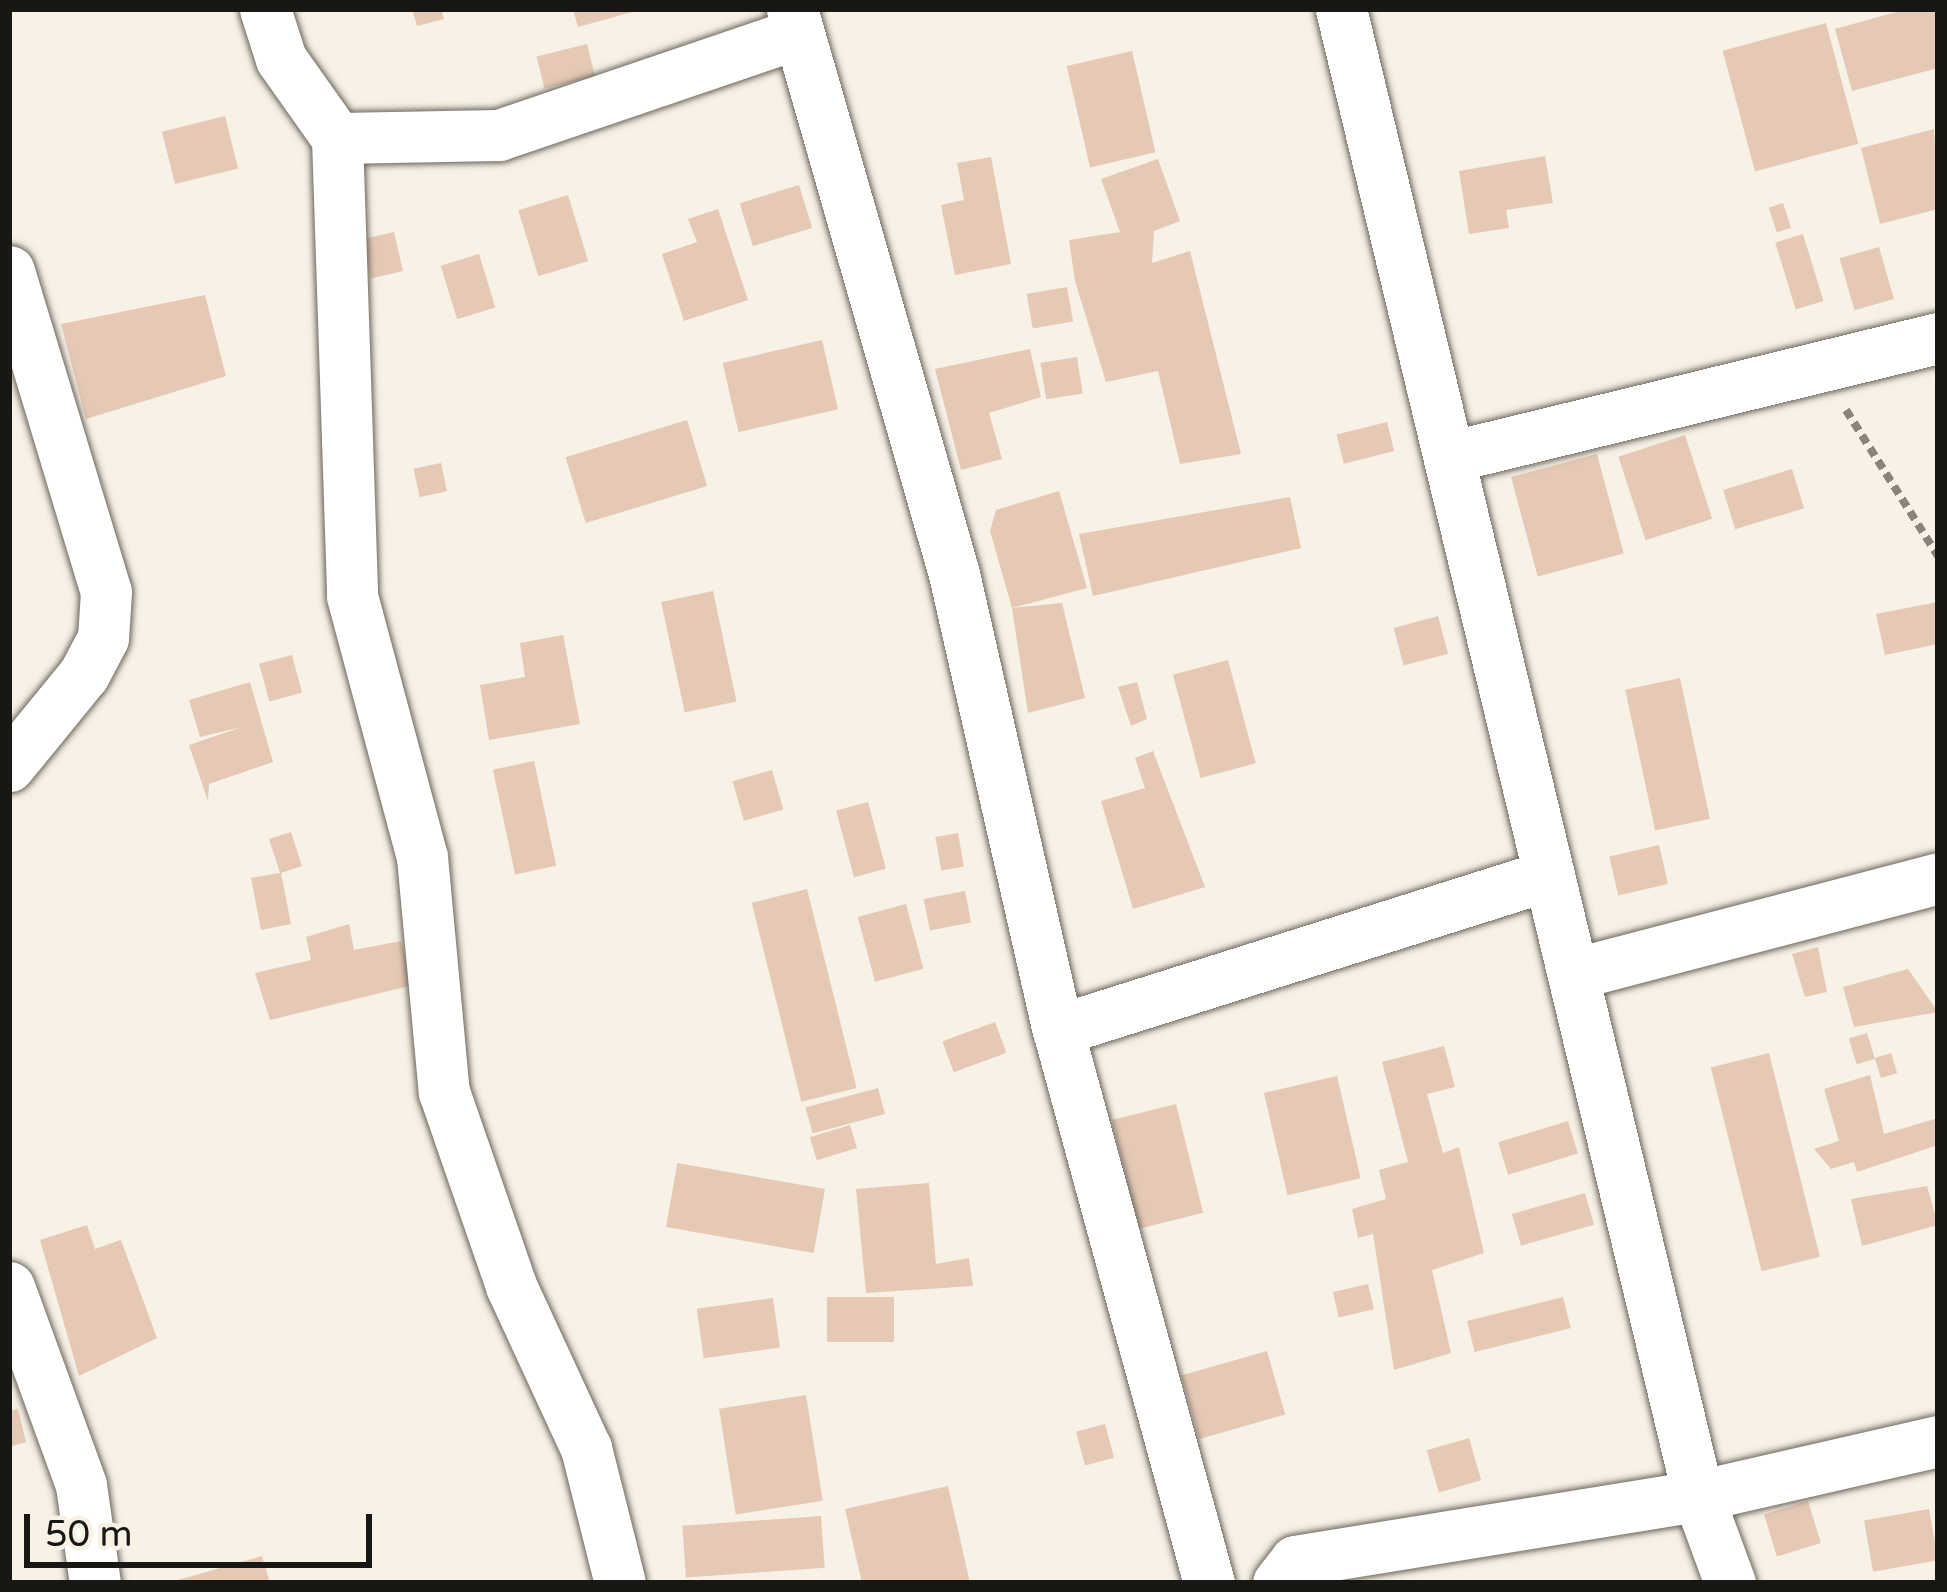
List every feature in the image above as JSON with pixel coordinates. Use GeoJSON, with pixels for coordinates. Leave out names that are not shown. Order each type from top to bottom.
{"type":"FeatureCollection","features":[{"type":"Feature","properties":{"kind":"street"},"geometry":{"type":"LineString","coordinates":[[265,9],[281,59],[337,138],[352,596],[422,857],[443,1092],[511,1286],[586,1448],[620,1583]]}},
{"type":"Feature","properties":{"kind":"street"},"geometry":{"type":"LineString","coordinates":[[1341,9],[1698,1496],[1730,1583]]}},
{"type":"Feature","properties":{"kind":"street"},"geometry":{"type":"LineString","coordinates":[[337,138],[499,135],[794,21],[955,574],[1058,1030],[1209,1583]]}},
{"type":"Feature","properties":{"kind":"street"},"geometry":{"type":"LineString","coordinates":[[9,272],[106,592],[103,638],[84,674],[9,766]]}},
{"type":"Feature","properties":{"kind":"street"},"geometry":{"type":"LineString","coordinates":[[1449,457],[1938,338]]}},
{"type":"Feature","properties":{"kind":"street"},"geometry":{"type":"LineString","coordinates":[[1058,1030],[1549,875]]}},
{"type":"Feature","properties":{"kind":"street"},"geometry":{"type":"LineString","coordinates":[[1573,974],[1938,878]]}},
{"type":"Feature","properties":{"kind":"street"},"geometry":{"type":"LineString","coordinates":[[9,1287],[81,1485],[94,1583]]}},
{"type":"Feature","properties":{"kind":"street"},"geometry":{"type":"LineString","coordinates":[[1278,1583],[1295,1561],[1698,1496],[1938,1441]]}},
{"type":"Feature","properties":{"kind":"path"},"geometry":{"type":"LineString","coordinates":[[1820,368],[1938,556]]}},
{"type":"Feature","properties":{"kind":"building"},"geometry":{"type":"Polygon","coordinates":[[[412,9],[441,9],[444,19],[417,26],[412,9]]]}},
{"type":"Feature","properties":{"kind":"building"},"geometry":{"type":"Polygon","coordinates":[[[573,9],[639,9],[640,10],[578,27],[573,9]]]}},
{"type":"Feature","properties":{"kind":"building"},"geometry":{"type":"Polygon","coordinates":[[[1907,9],[1937,9],[1938,68],[1852,91],[1835,29],[1907,9]]]}},
{"type":"Feature","properties":{"kind":"building"},"geometry":{"type":"Polygon","coordinates":[[[1826,23],[1858,144],[1755,171],[1723,51],[1826,23]]]}},
{"type":"Feature","properties":{"kind":"building"},"geometry":{"type":"Polygon","coordinates":[[[587,44],[595,76],[545,89],[537,57],[587,44]]]}},
{"type":"Feature","properties":{"kind":"building"},"geometry":{"type":"Polygon","coordinates":[[[1132,51],[1155,152],[1090,167],[1067,66],[1132,51]]]}},
{"type":"Feature","properties":{"kind":"building"},"geometry":{"type":"Polygon","coordinates":[[[225,116],[238,168],[175,184],[162,132],[225,116]]]}},
{"type":"Feature","properties":{"kind":"building"},"geometry":{"type":"Polygon","coordinates":[[[1934,129],[1938,209],[1880,224],[1861,148],[1934,129]]]}},
{"type":"Feature","properties":{"kind":"building"},"geometry":{"type":"Polygon","coordinates":[[[1545,156],[1553,203],[1506,210],[1509,228],[1469,234],[1459,171],[1545,156]]]}},
{"type":"Feature","properties":{"kind":"building"},"geometry":{"type":"Polygon","coordinates":[[[991,157],[1011,264],[955,275],[941,205],[964,200],[957,163],[991,157]]]}},
{"type":"Feature","properties":{"kind":"building"},"geometry":{"type":"Polygon","coordinates":[[[1158,159],[1180,221],[1154,231],[1152,263],[1190,251],[1241,454],[1180,464],[1158,371],[1106,382],[1075,281],[1069,240],[1120,232],[1101,179],[1158,159]]]}},
{"type":"Feature","properties":{"kind":"building"},"geometry":{"type":"Polygon","coordinates":[[[799,185],[812,228],[753,246],[740,203],[799,185]]]}},
{"type":"Feature","properties":{"kind":"building"},"geometry":{"type":"Polygon","coordinates":[[[568,195],[588,261],[538,276],[518,210],[568,195]]]}},
{"type":"Feature","properties":{"kind":"building"},"geometry":{"type":"Polygon","coordinates":[[[1783,203],[1791,228],[1777,232],[1769,208],[1783,203]]]}},
{"type":"Feature","properties":{"kind":"building"},"geometry":{"type":"Polygon","coordinates":[[[718,209],[748,300],[684,321],[662,254],[697,242],[688,219],[718,209]]]}},
{"type":"Feature","properties":{"kind":"building"},"geometry":{"type":"Polygon","coordinates":[[[394,232],[403,271],[371,278],[362,239],[394,232]]]}},
{"type":"Feature","properties":{"kind":"building"},"geometry":{"type":"Polygon","coordinates":[[[1803,234],[1823,301],[1796,309],[1775,242],[1803,234]]]}},
{"type":"Feature","properties":{"kind":"building"},"geometry":{"type":"Polygon","coordinates":[[[1879,247],[1894,299],[1854,310],[1840,258],[1879,247]]]}},
{"type":"Feature","properties":{"kind":"building"},"geometry":{"type":"Polygon","coordinates":[[[479,254],[495,308],[457,319],[441,266],[479,254]]]}},
{"type":"Feature","properties":{"kind":"building"},"geometry":{"type":"Polygon","coordinates":[[[1067,287],[1073,321],[1033,329],[1027,294],[1067,287]]]}},
{"type":"Feature","properties":{"kind":"building"},"geometry":{"type":"Polygon","coordinates":[[[205,295],[226,376],[86,419],[61,324],[205,295]]]}},
{"type":"Feature","properties":{"kind":"building"},"geometry":{"type":"Polygon","coordinates":[[[822,340],[838,409],[739,432],[723,363],[822,340]]]}},
{"type":"Feature","properties":{"kind":"building"},"geometry":{"type":"Polygon","coordinates":[[[1030,349],[1041,397],[989,413],[1002,459],[961,470],[935,369],[1030,349]]]}},
{"type":"Feature","properties":{"kind":"building"},"geometry":{"type":"Polygon","coordinates":[[[1077,357],[1083,394],[1046,399],[1040,363],[1077,357]]]}},
{"type":"Feature","properties":{"kind":"building"},"geometry":{"type":"Polygon","coordinates":[[[687,420],[707,486],[586,523],[566,457],[687,420]]]}},
{"type":"Feature","properties":{"kind":"building"},"geometry":{"type":"Polygon","coordinates":[[[1387,422],[1394,451],[1344,464],[1337,435],[1387,422]]]}},
{"type":"Feature","properties":{"kind":"building"},"geometry":{"type":"Polygon","coordinates":[[[1685,435],[1712,519],[1646,540],[1618,457],[1685,435]]]}},
{"type":"Feature","properties":{"kind":"building"},"geometry":{"type":"Polygon","coordinates":[[[1597,454],[1624,553],[1538,577],[1511,477],[1597,454]]]}},
{"type":"Feature","properties":{"kind":"building"},"geometry":{"type":"Polygon","coordinates":[[[441,463],[447,491],[420,497],[414,469],[441,463]]]}},
{"type":"Feature","properties":{"kind":"building"},"geometry":{"type":"Polygon","coordinates":[[[1792,469],[1804,508],[1735,529],[1723,490],[1792,469]]]}},
{"type":"Feature","properties":{"kind":"building"},"geometry":{"type":"Polygon","coordinates":[[[1059,491],[1087,588],[1012,608],[990,531],[996,510],[1059,491]]]}},
{"type":"Feature","properties":{"kind":"building"},"geometry":{"type":"Polygon","coordinates":[[[1290,497],[1301,548],[1093,596],[1079,534],[1290,497]]]}},
{"type":"Feature","properties":{"kind":"building"},"geometry":{"type":"Polygon","coordinates":[[[713,591],[736,702],[685,713],[661,602],[713,591]]]}},
{"type":"Feature","properties":{"kind":"building"},"geometry":{"type":"Polygon","coordinates":[[[1938,602],[1938,644],[1885,655],[1876,614],[1938,602]]]}},
{"type":"Feature","properties":{"kind":"building"},"geometry":{"type":"Polygon","coordinates":[[[1062,603],[1085,698],[1028,713],[1012,608],[1062,603]]]}},
{"type":"Feature","properties":{"kind":"building"},"geometry":{"type":"Polygon","coordinates":[[[1438,616],[1448,654],[1404,666],[1394,628],[1438,616]]]}},
{"type":"Feature","properties":{"kind":"building"},"geometry":{"type":"Polygon","coordinates":[[[563,635],[580,724],[489,740],[480,685],[525,677],[520,643],[563,635]]]}},
{"type":"Feature","properties":{"kind":"building"},"geometry":{"type":"Polygon","coordinates":[[[292,655],[302,693],[269,701],[259,664],[292,655]]]}},
{"type":"Feature","properties":{"kind":"building"},"geometry":{"type":"Polygon","coordinates":[[[1228,660],[1256,763],[1201,778],[1173,675],[1228,660]]]}},
{"type":"Feature","properties":{"kind":"building"},"geometry":{"type":"Polygon","coordinates":[[[1680,678],[1710,819],[1655,830],[1625,690],[1680,678]]]}},
{"type":"Feature","properties":{"kind":"building"},"geometry":{"type":"Polygon","coordinates":[[[250,682],[273,762],[209,784],[208,801],[189,745],[242,727],[200,737],[189,700],[250,682]]]}},
{"type":"Feature","properties":{"kind":"building"},"geometry":{"type":"Polygon","coordinates":[[[1137,682],[1147,719],[1131,726],[1118,687],[1137,682]]]}},
{"type":"Feature","properties":{"kind":"building"},"geometry":{"type":"Polygon","coordinates":[[[1153,751],[1205,887],[1133,909],[1101,801],[1145,788],[1135,758],[1153,751]]]}},
{"type":"Feature","properties":{"kind":"building"},"geometry":{"type":"Polygon","coordinates":[[[534,761],[556,866],[515,874],[493,770],[534,761]]]}},
{"type":"Feature","properties":{"kind":"building"},"geometry":{"type":"Polygon","coordinates":[[[772,770],[783,809],[744,821],[733,781],[772,770]]]}},
{"type":"Feature","properties":{"kind":"building"},"geometry":{"type":"Polygon","coordinates":[[[868,802],[886,869],[854,877],[836,811],[868,802]]]}},
{"type":"Feature","properties":{"kind":"building"},"geometry":{"type":"Polygon","coordinates":[[[291,832],[302,866],[281,873],[291,924],[261,930],[251,878],[280,873],[269,839],[291,832]]]}},
{"type":"Feature","properties":{"kind":"building"},"geometry":{"type":"Polygon","coordinates":[[[958,833],[964,866],[941,870],[935,837],[958,833]]]}},
{"type":"Feature","properties":{"kind":"building"},"geometry":{"type":"Polygon","coordinates":[[[1659,845],[1668,884],[1618,895],[1609,856],[1659,845]]]}},
{"type":"Feature","properties":{"kind":"building"},"geometry":{"type":"Polygon","coordinates":[[[807,889],[857,1088],[801,1102],[752,903],[807,889]]]}},
{"type":"Feature","properties":{"kind":"building"},"geometry":{"type":"Polygon","coordinates":[[[965,891],[971,922],[930,930],[924,899],[965,891]]]}},
{"type":"Feature","properties":{"kind":"building"},"geometry":{"type":"Polygon","coordinates":[[[906,904],[923,969],[875,982],[858,917],[906,904]]]}},
{"type":"Feature","properties":{"kind":"building"},"geometry":{"type":"Polygon","coordinates":[[[349,924],[354,950],[401,941],[413,985],[270,1020],[255,973],[311,960],[306,937],[349,924]]]}},
{"type":"Feature","properties":{"kind":"building"},"geometry":{"type":"Polygon","coordinates":[[[1818,947],[1827,992],[1805,997],[1792,954],[1818,947]]]}},
{"type":"Feature","properties":{"kind":"building"},"geometry":{"type":"Polygon","coordinates":[[[1908,969],[1938,1012],[1854,1027],[1843,987],[1908,969]]]}},
{"type":"Feature","properties":{"kind":"building"},"geometry":{"type":"Polygon","coordinates":[[[995,1022],[1006,1053],[954,1072],[942,1041],[995,1022]]]}},
{"type":"Feature","properties":{"kind":"building"},"geometry":{"type":"Polygon","coordinates":[[[1867,1033],[1875,1059],[1857,1064],[1849,1039],[1867,1033]]]}},
{"type":"Feature","properties":{"kind":"building"},"geometry":{"type":"Polygon","coordinates":[[[1444,1046],[1455,1087],[1427,1094],[1443,1153],[1459,1147],[1484,1253],[1432,1270],[1451,1353],[1394,1370],[1373,1234],[1358,1238],[1352,1209],[1386,1199],[1379,1170],[1408,1162],[1382,1062],[1444,1046]]]}},
{"type":"Feature","properties":{"kind":"building"},"geometry":{"type":"Polygon","coordinates":[[[1769,1053],[1820,1257],[1762,1271],[1711,1068],[1769,1053]]]}},
{"type":"Feature","properties":{"kind":"building"},"geometry":{"type":"Polygon","coordinates":[[[1891,1053],[1897,1073],[1881,1078],[1875,1058],[1891,1053]]]}},
{"type":"Feature","properties":{"kind":"building"},"geometry":{"type":"Polygon","coordinates":[[[1870,1075],[1884,1134],[1938,1118],[1938,1145],[1857,1172],[1854,1162],[1831,1169],[1814,1149],[1839,1141],[1824,1089],[1870,1075]]]}},
{"type":"Feature","properties":{"kind":"building"},"geometry":{"type":"Polygon","coordinates":[[[1337,1076],[1361,1178],[1288,1195],[1264,1093],[1337,1076]]]}},
{"type":"Feature","properties":{"kind":"building"},"geometry":{"type":"Polygon","coordinates":[[[878,1088],[885,1114],[813,1133],[806,1107],[878,1088]]]}},
{"type":"Feature","properties":{"kind":"building"},"geometry":{"type":"Polygon","coordinates":[[[1176,1104],[1203,1213],[1139,1229],[1112,1120],[1176,1104]]]}},
{"type":"Feature","properties":{"kind":"building"},"geometry":{"type":"Polygon","coordinates":[[[1568,1121],[1578,1154],[1508,1175],[1498,1142],[1568,1121]]]}},
{"type":"Feature","properties":{"kind":"building"},"geometry":{"type":"Polygon","coordinates":[[[850,1125],[857,1148],[817,1160],[810,1137],[850,1125]]]}},
{"type":"Feature","properties":{"kind":"building"},"geometry":{"type":"Polygon","coordinates":[[[677,1163],[825,1189],[814,1253],[666,1227],[677,1163]]]}},
{"type":"Feature","properties":{"kind":"building"},"geometry":{"type":"Polygon","coordinates":[[[929,1183],[936,1264],[969,1258],[973,1286],[866,1293],[856,1189],[929,1183]]]}},
{"type":"Feature","properties":{"kind":"building"},"geometry":{"type":"Polygon","coordinates":[[[1927,1186],[1938,1225],[1862,1246],[1851,1199],[1927,1186]]]}},
{"type":"Feature","properties":{"kind":"building"},"geometry":{"type":"Polygon","coordinates":[[[1585,1193],[1594,1225],[1521,1246],[1512,1214],[1585,1193]]]}},
{"type":"Feature","properties":{"kind":"building"},"geometry":{"type":"Polygon","coordinates":[[[87,1225],[95,1249],[121,1240],[157,1338],[79,1376],[40,1240],[87,1225]]]}},
{"type":"Feature","properties":{"kind":"building"},"geometry":{"type":"Polygon","coordinates":[[[1368,1284],[1374,1309],[1339,1317],[1333,1292],[1368,1284]]]}},
{"type":"Feature","properties":{"kind":"building"},"geometry":{"type":"Polygon","coordinates":[[[827,1297],[894,1297],[894,1342],[827,1342],[827,1297]]]}},
{"type":"Feature","properties":{"kind":"building"},"geometry":{"type":"Polygon","coordinates":[[[1563,1297],[1571,1328],[1475,1352],[1467,1321],[1563,1297]]]}},
{"type":"Feature","properties":{"kind":"building"},"geometry":{"type":"Polygon","coordinates":[[[773,1298],[780,1348],[704,1358],[697,1309],[773,1298]]]}},
{"type":"Feature","properties":{"kind":"building"},"geometry":{"type":"Polygon","coordinates":[[[1267,1351],[1285,1414],[1200,1439],[1181,1376],[1267,1351]]]}},
{"type":"Feature","properties":{"kind":"building"},"geometry":{"type":"Polygon","coordinates":[[[806,1395],[823,1501],[736,1514],[719,1409],[806,1395]]]}},
{"type":"Feature","properties":{"kind":"building"},"geometry":{"type":"Polygon","coordinates":[[[18,1409],[26,1442],[9,1447],[9,1411],[18,1409]]]}},
{"type":"Feature","properties":{"kind":"building"},"geometry":{"type":"Polygon","coordinates":[[[1105,1424],[1114,1458],[1085,1466],[1076,1432],[1105,1424]]]}},
{"type":"Feature","properties":{"kind":"building"},"geometry":{"type":"Polygon","coordinates":[[[1469,1438],[1481,1480],[1439,1492],[1427,1450],[1469,1438]]]}},
{"type":"Feature","properties":{"kind":"building"},"geometry":{"type":"Polygon","coordinates":[[[948,1486],[970,1583],[862,1583],[845,1509],[948,1486]]]}},
{"type":"Feature","properties":{"kind":"building"},"geometry":{"type":"Polygon","coordinates":[[[1808,1501],[1821,1543],[1777,1557],[1764,1514],[1808,1501]]]}},
{"type":"Feature","properties":{"kind":"building"},"geometry":{"type":"Polygon","coordinates":[[[1929,1509],[1938,1560],[1873,1572],[1864,1520],[1929,1509]]]}},
{"type":"Feature","properties":{"kind":"building"},"geometry":{"type":"Polygon","coordinates":[[[821,1516],[825,1568],[686,1578],[682,1526],[821,1516]]]}},
{"type":"Feature","properties":{"kind":"building"},"geometry":{"type":"Polygon","coordinates":[[[262,1556],[270,1583],[171,1583],[171,1582],[262,1556]]]}}]}
